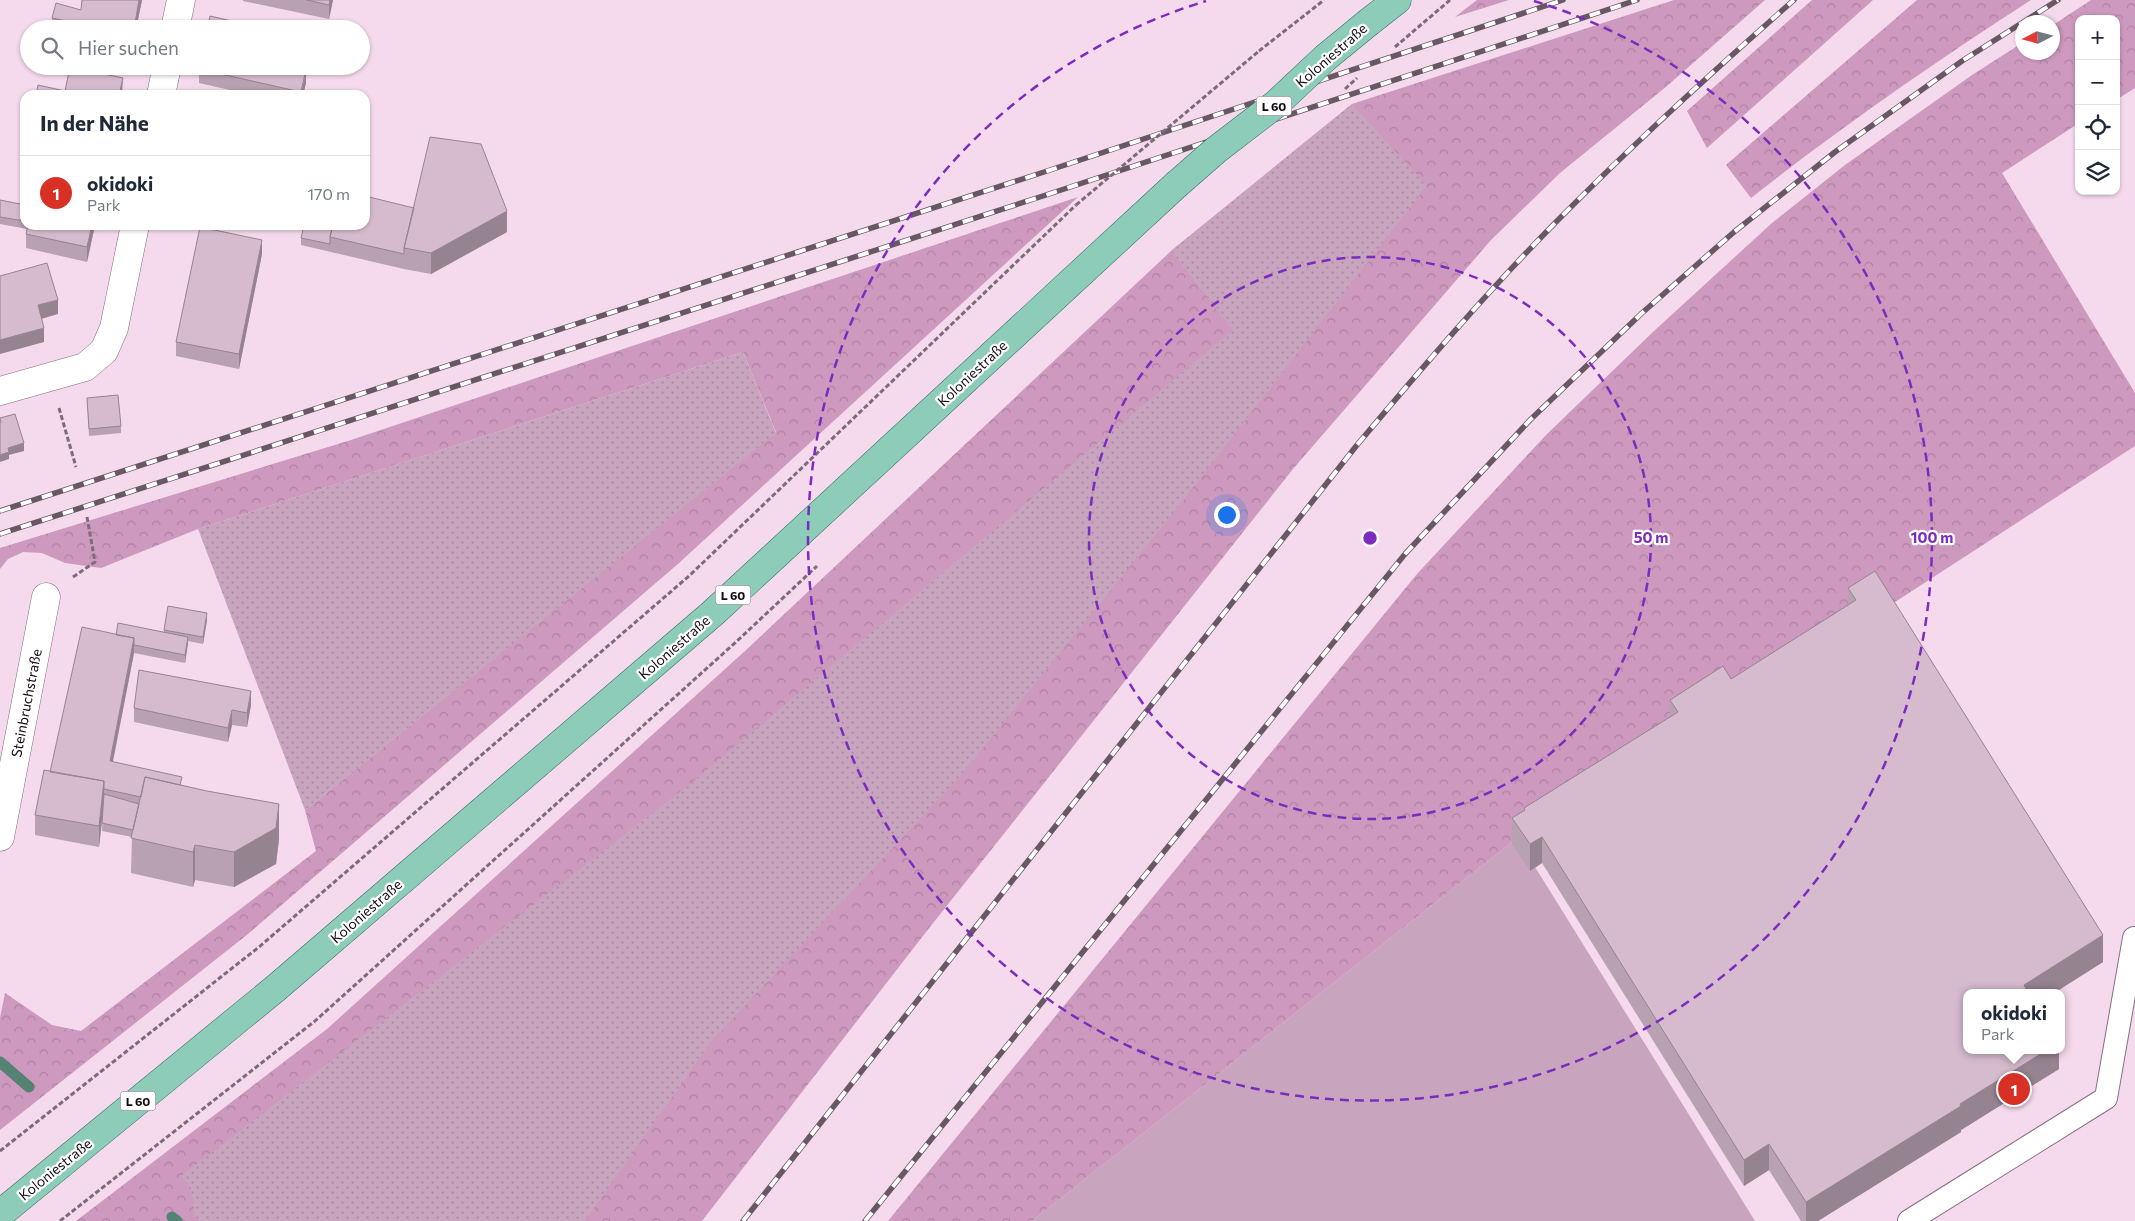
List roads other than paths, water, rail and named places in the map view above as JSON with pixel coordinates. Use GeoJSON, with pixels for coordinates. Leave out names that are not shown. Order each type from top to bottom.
{"type":"FeatureCollection","features":[{"type":"Feature","properties":{"kind":"main road","name":"Koloniestraße"},"geometry":{"type":"LineString","coordinates":[[0,1214],[276,988],[713,613],[1176,185],[1216,150],[1276,104],[1325,58],[1397,0]]}},
{"type":"Feature","properties":{"kind":"street"},"geometry":{"type":"LineString","coordinates":[[177,20],[181,0]]}},
{"type":"Feature","properties":{"kind":"street"},"geometry":{"type":"LineString","coordinates":[[162,90],[165,75]]}},
{"type":"Feature","properties":{"kind":"street"},"geometry":{"type":"LineString","coordinates":[[0,392],[84,367],[104,352],[114,328],[134,230]]}},
{"type":"Feature","properties":{"kind":"street","name":"Steinbruchstraße"},"geometry":{"type":"LineString","coordinates":[[0,838],[8,751],[46,598]]}},
{"type":"Feature","properties":{"kind":"lane"},"geometry":{"type":"LineString","coordinates":[[1909,1221],[2106,1098],[2134,938]]}},
{"type":"Feature","properties":{"kind":"waterway"},"geometry":{"type":"LineString","coordinates":[[0,1062],[29,1087]]}},
{"type":"Feature","properties":{"kind":"waterway"},"geometry":{"type":"LineString","coordinates":[[172,1217],[177,1221]]}},
{"type":"Feature","properties":{"kind":"railway"},"geometry":{"type":"LineString","coordinates":[[0,511],[1044,172],[1563,0]]}},
{"type":"Feature","properties":{"kind":"railway"},"geometry":{"type":"LineString","coordinates":[[0,534],[1046,195],[1637,0]]}},
{"type":"Feature","properties":{"kind":"railway"},"geometry":{"type":"LineString","coordinates":[[743,1221],[1357,445],[1405,388],[1504,276],[1585,193],[1673,109],[1794,0]]}},
{"type":"Feature","properties":{"kind":"railway"},"geometry":{"type":"LineString","coordinates":[[865,1221],[1405,554],[1531,419],[1642,313],[1734,232],[1835,152],[1962,61],[2058,0]]}},
{"type":"Feature","properties":{"kind":"place","name":"okidoki"},"geometry":{"type":"Point","coordinates":[2014,1089]}}]}
